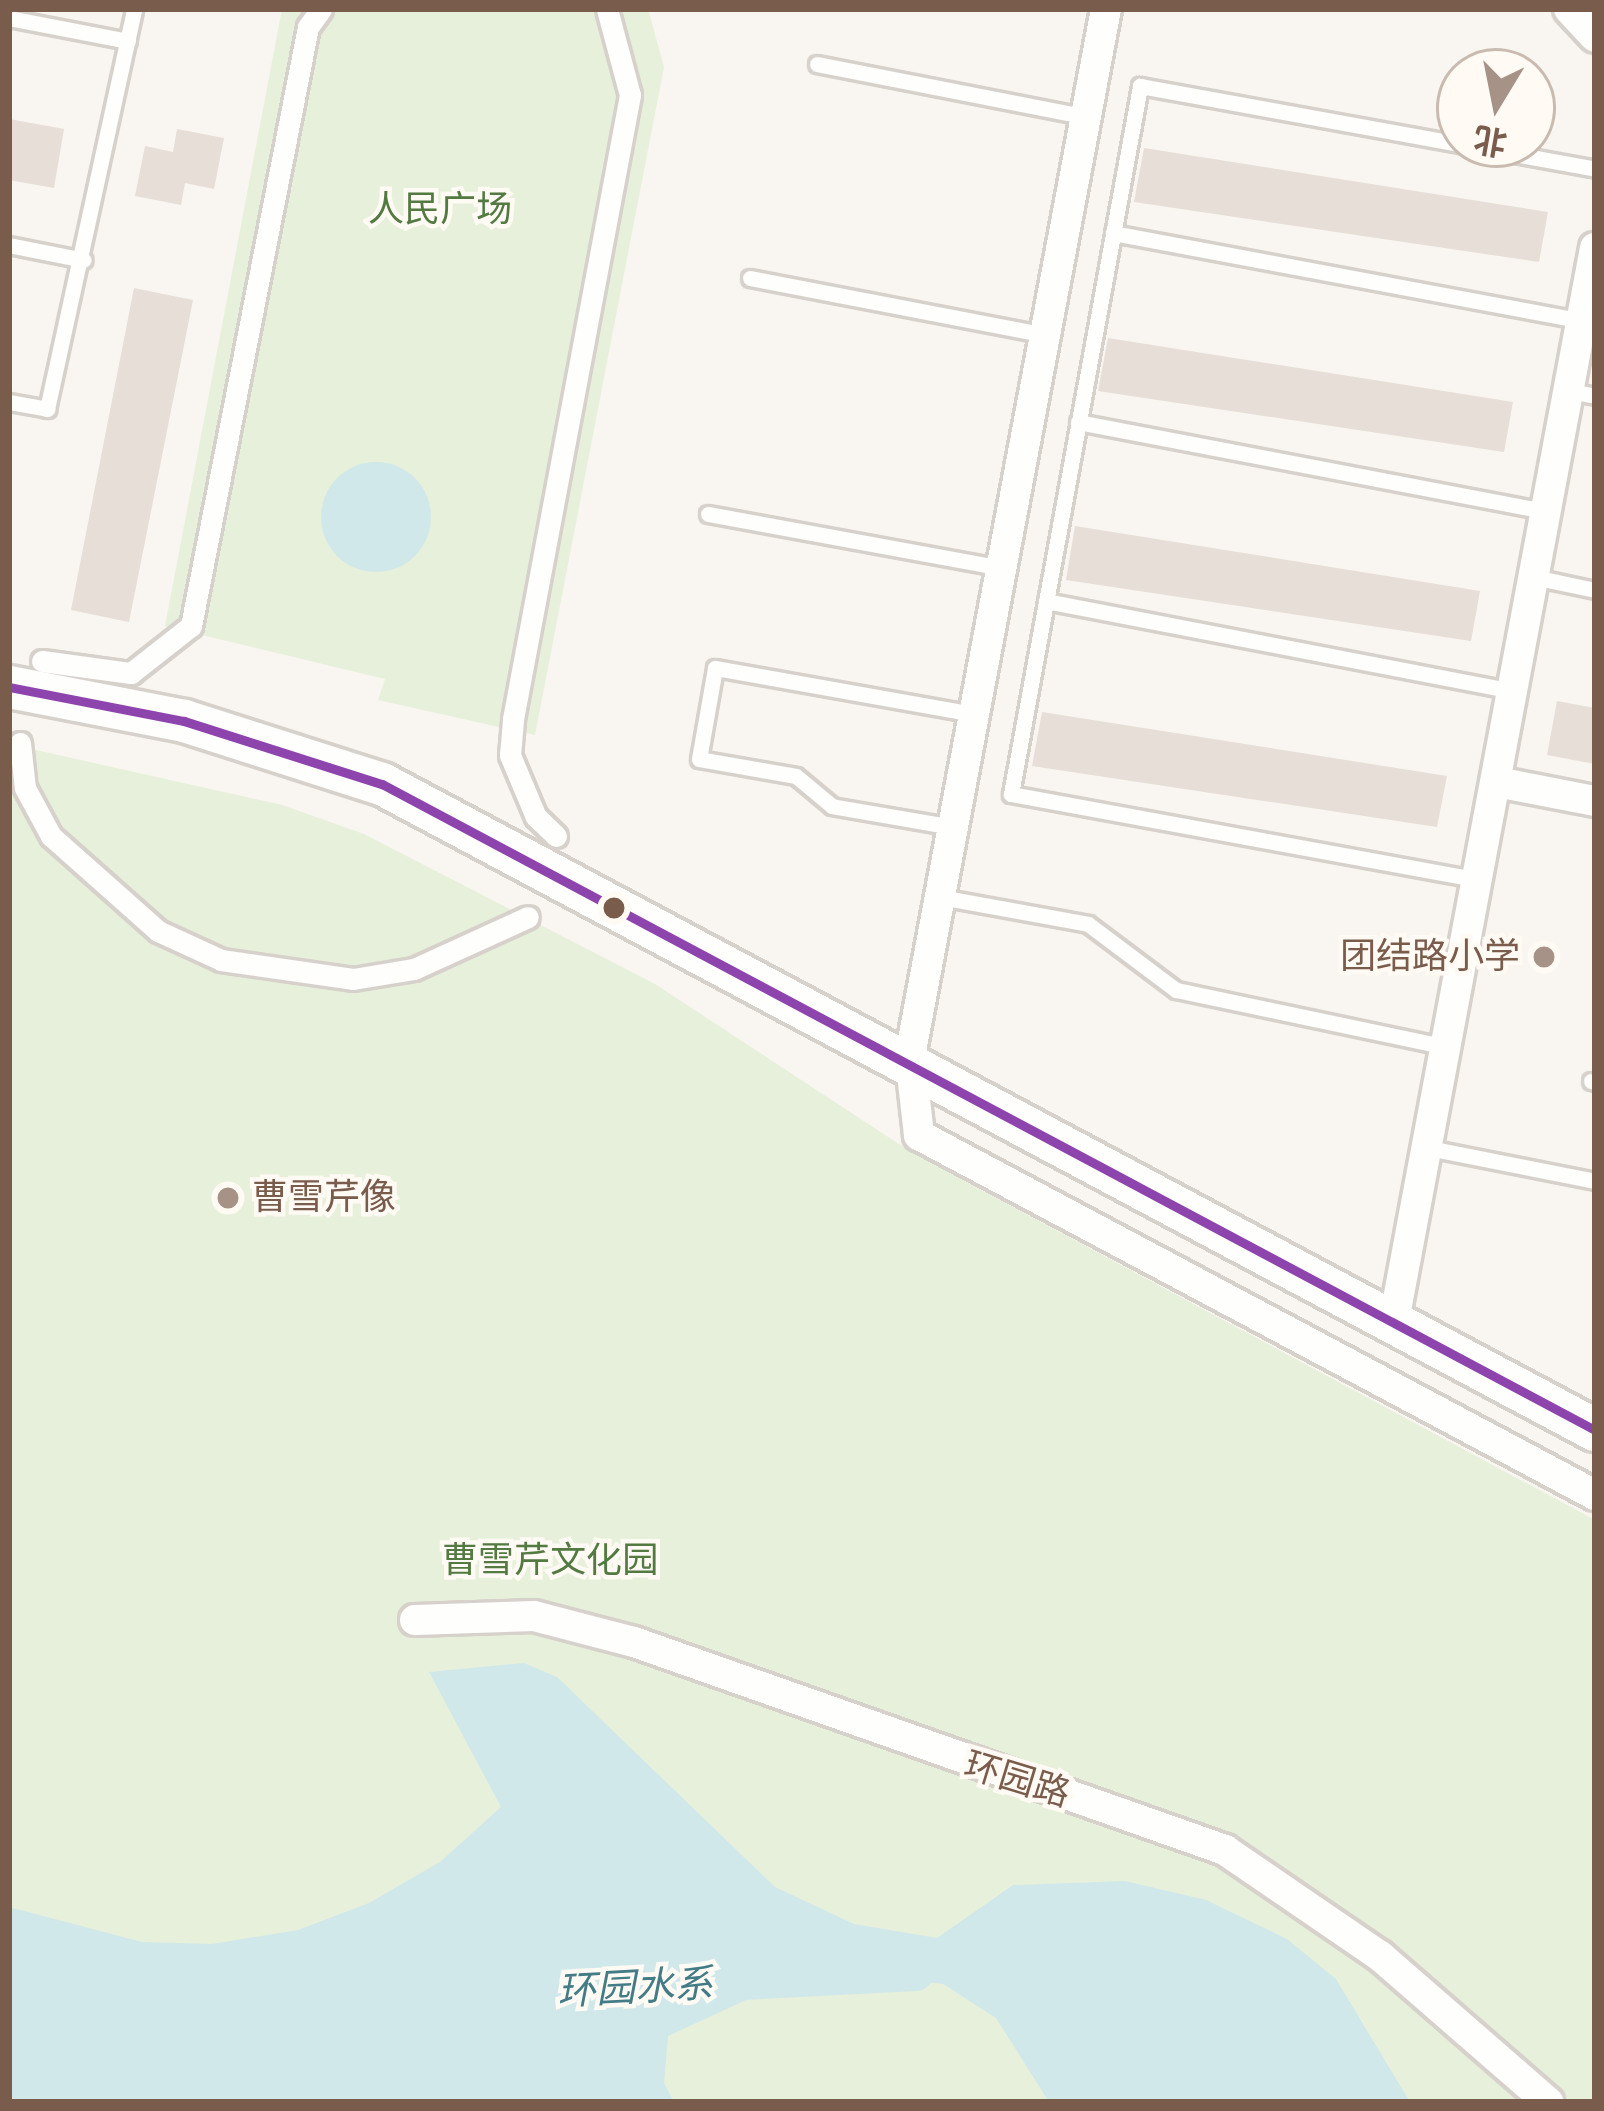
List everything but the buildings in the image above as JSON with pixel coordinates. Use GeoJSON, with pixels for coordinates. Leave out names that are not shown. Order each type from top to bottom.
{"type":"FeatureCollection","features":[{"type":"Feature","properties":{"kind":"main road"},"geometry":{"type":"LineString","coordinates":[[26,674],[382,784],[910,1056],[1595,1430]]}},
{"type":"Feature","properties":{"kind":"street"},"geometry":{"type":"LineString","coordinates":[[26,674],[131,674],[190,626],[308,28],[321,9]]}},
{"type":"Feature","properties":{"kind":"street"},"geometry":{"type":"LineString","coordinates":[[556,836],[536,817],[510,755],[512,719],[630,95],[607,9]]}},
{"type":"Feature","properties":{"kind":"street"},"geometry":{"type":"LineString","coordinates":[[1106,9],[910,1056],[919,1136],[1595,1495]]}},
{"type":"Feature","properties":{"kind":"street"},"geometry":{"type":"LineString","coordinates":[[1569,9],[1595,37]]}},
{"type":"Feature","properties":{"kind":"street"},"geometry":{"type":"LineString","coordinates":[[1394,1321],[1502,783],[1549,512],[1583,393],[1582,320],[1595,248]]}},
{"type":"Feature","properties":{"kind":"street"},"geometry":{"type":"LineString","coordinates":[[20,743],[25,788],[97,885],[221,960],[353,979],[432,962],[527,917]]}},
{"type":"Feature","properties":{"kind":"street"},"geometry":{"type":"LineString","coordinates":[[1502,783],[1595,801]]}},
{"type":"Feature","properties":{"kind":"street","name":"环园路"},"geometry":{"type":"LineString","coordinates":[[415,1620],[534,1616],[634,1642],[1225,1850],[1380,1956],[1548,2102]]}},
{"type":"Feature","properties":{"kind":"lane"},"geometry":{"type":"LineString","coordinates":[[9,402],[46,409],[84,260],[134,9]]}},
{"type":"Feature","properties":{"kind":"lane"},"geometry":{"type":"LineString","coordinates":[[9,18],[128,41]]}},
{"type":"Feature","properties":{"kind":"lane"},"geometry":{"type":"LineString","coordinates":[[817,64],[1086,117]]}},
{"type":"Feature","properties":{"kind":"lane"},"geometry":{"type":"LineString","coordinates":[[1483,880],[1011,794],[1140,86],[1595,169]]}},
{"type":"Feature","properties":{"kind":"lane"},"geometry":{"type":"LineString","coordinates":[[1113,233],[1582,320]]}},
{"type":"Feature","properties":{"kind":"lane"},"geometry":{"type":"LineString","coordinates":[[9,245],[84,260]]}},
{"type":"Feature","properties":{"kind":"lane"},"geometry":{"type":"LineString","coordinates":[[750,278],[1045,335]]}},
{"type":"Feature","properties":{"kind":"lane"},"geometry":{"type":"LineString","coordinates":[[1078,422],[1549,512]]}},
{"type":"Feature","properties":{"kind":"lane"},"geometry":{"type":"LineString","coordinates":[[708,514],[1001,568]]}},
{"type":"Feature","properties":{"kind":"lane"},"geometry":{"type":"LineString","coordinates":[[1538,578],[1595,590]]}},
{"type":"Feature","properties":{"kind":"lane"},"geometry":{"type":"LineString","coordinates":[[1046,601],[1518,691]]}},
{"type":"Feature","properties":{"kind":"lane"},"geometry":{"type":"LineString","coordinates":[[953,827],[832,806],[796,776],[699,759],[715,668],[974,714]]}},
{"type":"Feature","properties":{"kind":"lane"},"geometry":{"type":"LineString","coordinates":[[940,897],[1088,924],[1176,990],[1449,1047]]}},
{"type":"Feature","properties":{"kind":"lane"},"geometry":{"type":"LineString","coordinates":[[1429,1148],[1595,1181]]}},
{"type":"Feature","properties":{"kind":"green space","name":"人民广场"},"geometry":{"type":"Polygon","coordinates":[[[282,9],[648,9],[664,67],[535,735],[378,700],[385,679],[165,626],[282,9]]]}},
{"type":"Feature","properties":{"kind":"green space","name":"曹雪芹文化园"},"geometry":{"type":"Polygon","coordinates":[[[9,744],[282,805],[364,834],[655,984],[911,1152],[1595,1520],[1595,2102],[9,2102],[9,744]]]}},
{"type":"Feature","properties":{"kind":"water"},"geometry":{"type":"Polygon","coordinates":[[[376,462],[397,466],[415,478],[427,496],[431,517],[427,538],[415,556],[397,568],[376,572],[355,568],[337,556],[325,538],[321,517],[325,496],[337,478],[355,466],[376,462]]]}},
{"type":"Feature","properties":{"kind":"water"},"geometry":{"type":"Polygon","coordinates":[[[524,1663],[557,1677],[775,1887],[854,1924],[937,1938],[1013,1885],[1125,1881],[1206,1900],[1287,1939],[1336,1979],[1410,2102],[1049,2102],[996,2018],[943,1984],[863,1975],[796,1977],[668,2036],[664,2083],[674,2102],[9,2102],[9,1907],[142,1942],[212,1944],[298,1930],[369,1903],[440,1862],[501,1807],[429,1672],[524,1663]]]}},
{"type":"Feature","properties":{"kind":"waterway","name":"环园水系"},"geometry":{"type":"LineString","coordinates":[[744,1982],[916,1973]]}},
{"type":"Feature","properties":{"kind":"transit line"},"geometry":{"type":"LineString","coordinates":[[9,687],[184,721],[382,784],[1595,1430]]}},
{"type":"Feature","properties":{"kind":"place","name":"团结路小学"},"geometry":{"type":"Point","coordinates":[1544,957]}},
{"type":"Feature","properties":{"kind":"place","name":"曹雪芹像"},"geometry":{"type":"Point","coordinates":[228,1198]}}]}
